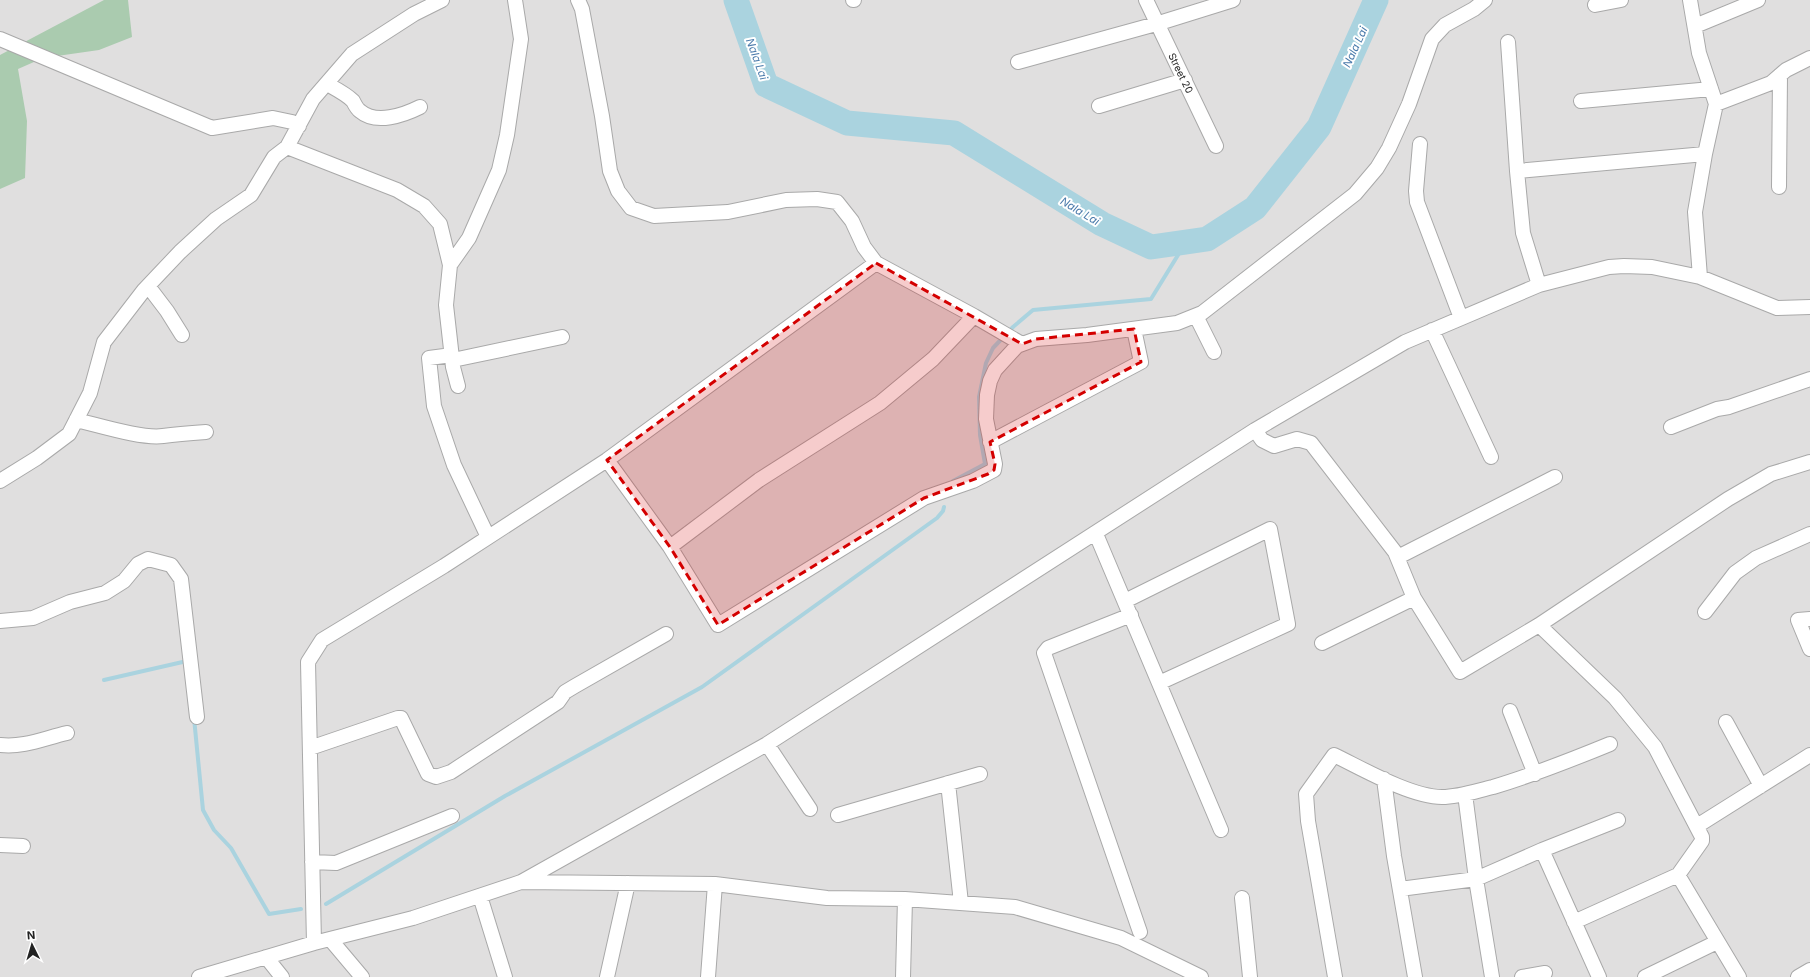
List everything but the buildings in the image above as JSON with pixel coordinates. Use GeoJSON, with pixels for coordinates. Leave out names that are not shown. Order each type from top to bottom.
{"type":"FeatureCollection","features":[{"type":"Feature","properties":{"kind":"street"},"geometry":{"type":"LineString","coordinates":[[0,481],[37,458],[69,434],[90,393],[104,342],[148,286],[180,252],[216,219],[251,195],[274,157],[287,148],[313,99],[352,54],[414,14],[442,0]]}},
{"type":"Feature","properties":{"kind":"street"},"geometry":{"type":"LineString","coordinates":[[450,265],[469,238],[499,170],[507,135],[521,38],[515,0]]}},
{"type":"Feature","properties":{"kind":"street"},"geometry":{"type":"LineString","coordinates":[[578,0],[582,9],[602,116],[610,171],[618,191],[631,208],[654,216],[728,212],[786,200],[817,199],[837,202],[852,220],[864,247],[876,263],[1022,344]]}},
{"type":"Feature","properties":{"kind":"street","name":"Street 20"},"geometry":{"type":"LineString","coordinates":[[1146,0],[1156,24],[1185,80],[1216,146]]}},
{"type":"Feature","properties":{"kind":"street"},"geometry":{"type":"LineString","coordinates":[[1018,62],[1156,24],[1233,0]]}},
{"type":"Feature","properties":{"kind":"street"},"geometry":{"type":"LineString","coordinates":[[607,460],[670,547],[718,625],[924,498],[973,481],[994,470],[995,464],[986,419],[990,381],[1001,361],[1017,346],[1036,339],[1177,323],[1196,316],[1242,283],[1355,194],[1377,168],[1389,148],[1409,104],[1432,39],[1445,25],[1485,0]]}},
{"type":"Feature","properties":{"kind":"street"},"geometry":{"type":"LineString","coordinates":[[1595,5],[1621,0]]}},
{"type":"Feature","properties":{"kind":"street"},"geometry":{"type":"LineString","coordinates":[[1690,0],[1699,53],[1716,104],[1705,154],[1695,212],[1700,277]]}},
{"type":"Feature","properties":{"kind":"street"},"geometry":{"type":"LineString","coordinates":[[1694,26],[1758,0]]}},
{"type":"Feature","properties":{"kind":"street"},"geometry":{"type":"LineString","coordinates":[[0,39],[212,128],[274,118],[292,122],[299,126]]}},
{"type":"Feature","properties":{"kind":"street"},"geometry":{"type":"LineString","coordinates":[[1508,42],[1523,233],[1539,285]]}},
{"type":"Feature","properties":{"kind":"street"},"geometry":{"type":"LineString","coordinates":[[1716,104],[1771,83],[1786,70],[1810,58]]}},
{"type":"Feature","properties":{"kind":"street"},"geometry":{"type":"LineString","coordinates":[[1778,186],[1780,75]]}},
{"type":"Feature","properties":{"kind":"street"},"geometry":{"type":"LineString","coordinates":[[1099,106],[1185,80]]}},
{"type":"Feature","properties":{"kind":"street"},"geometry":{"type":"LineString","coordinates":[[327,84],[343,93],[352,101],[359,111],[375,118],[406,114],[420,107]]}},
{"type":"Feature","properties":{"kind":"street"},"geometry":{"type":"LineString","coordinates":[[1581,101],[1711,89]]}},
{"type":"Feature","properties":{"kind":"street"},"geometry":{"type":"LineString","coordinates":[[1420,144],[1416,191],[1417,202],[1461,318]]}},
{"type":"Feature","properties":{"kind":"street"},"geometry":{"type":"LineString","coordinates":[[287,148],[398,190],[424,206],[440,224],[450,265],[446,305],[452,357],[458,386]]}},
{"type":"Feature","properties":{"kind":"street"},"geometry":{"type":"LineString","coordinates":[[1517,171],[1705,154]]}},
{"type":"Feature","properties":{"kind":"street"},"geometry":{"type":"LineString","coordinates":[[314,943],[308,662],[322,640],[488,537],[607,460],[876,263]]}},
{"type":"Feature","properties":{"kind":"street"},"geometry":{"type":"LineString","coordinates":[[199,977],[314,943],[413,918],[521,882],[767,744],[1096,534],[1255,430],[1405,342],[1539,285],[1609,267],[1652,267],[1700,277],[1777,308],[1810,307]]}},
{"type":"Feature","properties":{"kind":"street"},"geometry":{"type":"LineString","coordinates":[[148,286],[167,311],[182,335]]}},
{"type":"Feature","properties":{"kind":"street"},"geometry":{"type":"LineString","coordinates":[[670,547],[759,480],[880,403],[933,359],[974,316]]}},
{"type":"Feature","properties":{"kind":"street"},"geometry":{"type":"LineString","coordinates":[[1196,316],[1214,352]]}},
{"type":"Feature","properties":{"kind":"street"},"geometry":{"type":"LineString","coordinates":[[990,442],[1141,362],[1134,329]]}},
{"type":"Feature","properties":{"kind":"street"},"geometry":{"type":"LineString","coordinates":[[1432,330],[1491,457]]}},
{"type":"Feature","properties":{"kind":"street"},"geometry":{"type":"LineString","coordinates":[[488,537],[454,465],[434,406],[429,358],[452,357],[562,337]]}},
{"type":"Feature","properties":{"kind":"street"},"geometry":{"type":"LineString","coordinates":[[1671,427],[1717,409],[1729,407],[1810,379]]}},
{"type":"Feature","properties":{"kind":"street"},"geometry":{"type":"LineString","coordinates":[[76,420],[142,435],[163,436],[182,433],[206,432]]}},
{"type":"Feature","properties":{"kind":"street"},"geometry":{"type":"LineString","coordinates":[[1255,430],[1262,440],[1274,446],[1297,439],[1311,443],[1398,557],[1414,598],[1460,672],[1539,625],[1728,499],[1770,474],[1810,462]]}},
{"type":"Feature","properties":{"kind":"street"},"geometry":{"type":"LineString","coordinates":[[1398,557],[1555,476]]}},
{"type":"Feature","properties":{"kind":"street"},"geometry":{"type":"LineString","coordinates":[[1125,601],[1270,529],[1288,624],[1159,683]]}},
{"type":"Feature","properties":{"kind":"street"},"geometry":{"type":"LineString","coordinates":[[1096,534],[1222,830]]}},
{"type":"Feature","properties":{"kind":"street"},"geometry":{"type":"LineString","coordinates":[[1705,612],[1735,573],[1756,558],[1810,534]]}},
{"type":"Feature","properties":{"kind":"street"},"geometry":{"type":"LineString","coordinates":[[0,621],[32,618],[70,602],[105,593],[124,581],[138,564],[148,559],[171,565],[181,579],[198,717]]}},
{"type":"Feature","properties":{"kind":"street"},"geometry":{"type":"LineString","coordinates":[[1322,643],[1414,598]]}},
{"type":"Feature","properties":{"kind":"street"},"geometry":{"type":"LineString","coordinates":[[1131,615],[1048,648],[1044,653],[1140,932]]}},
{"type":"Feature","properties":{"kind":"street"},"geometry":{"type":"LineString","coordinates":[[1810,619],[1798,620],[1810,649]]}},
{"type":"Feature","properties":{"kind":"street"},"geometry":{"type":"LineString","coordinates":[[1539,625],[1615,698],[1655,747],[1697,826],[1702,841],[1678,875],[1574,922]]}},
{"type":"Feature","properties":{"kind":"street"},"geometry":{"type":"LineString","coordinates":[[310,748],[401,718],[428,774],[436,777],[451,772],[558,702],[565,692],[666,634]]}},
{"type":"Feature","properties":{"kind":"street"},"geometry":{"type":"LineString","coordinates":[[1510,711],[1535,774]]}},
{"type":"Feature","properties":{"kind":"street"},"geometry":{"type":"LineString","coordinates":[[1726,722],[1761,786]]}},
{"type":"Feature","properties":{"kind":"street"},"geometry":{"type":"LineString","coordinates":[[0,745],[10,746],[26,744],[67,733]]}},
{"type":"Feature","properties":{"kind":"street"},"geometry":{"type":"LineString","coordinates":[[767,744],[810,809]]}},
{"type":"Feature","properties":{"kind":"street"},"geometry":{"type":"LineString","coordinates":[[1335,977],[1308,821],[1306,794],[1334,755],[1384,779],[1421,793],[1442,797],[1465,794],[1535,774],[1610,744]]}},
{"type":"Feature","properties":{"kind":"street"},"geometry":{"type":"LineString","coordinates":[[1697,826],[1810,755]]}},
{"type":"Feature","properties":{"kind":"street"},"geometry":{"type":"LineString","coordinates":[[838,815],[980,774]]}},
{"type":"Feature","properties":{"kind":"street"},"geometry":{"type":"LineString","coordinates":[[1384,779],[1400,889],[1415,977]]}},
{"type":"Feature","properties":{"kind":"street"},"geometry":{"type":"LineString","coordinates":[[948,783],[961,903]]}},
{"type":"Feature","properties":{"kind":"street"},"geometry":{"type":"LineString","coordinates":[[1465,794],[1476,879],[1492,977]]}},
{"type":"Feature","properties":{"kind":"street"},"geometry":{"type":"LineString","coordinates":[[312,862],[336,863],[452,816]]}},
{"type":"Feature","properties":{"kind":"street"},"geometry":{"type":"LineString","coordinates":[[1400,889],[1476,879],[1542,850],[1618,820]]}},
{"type":"Feature","properties":{"kind":"street"},"geometry":{"type":"LineString","coordinates":[[0,845],[23,846]]}},
{"type":"Feature","properties":{"kind":"street"},"geometry":{"type":"LineString","coordinates":[[1542,850],[1599,977]]}},
{"type":"Feature","properties":{"kind":"street"},"geometry":{"type":"LineString","coordinates":[[1678,875],[1739,977]]}},
{"type":"Feature","properties":{"kind":"street"},"geometry":{"type":"LineString","coordinates":[[521,882],[715,884],[827,898],[905,899],[1015,907],[1121,938],[1201,977]]}},
{"type":"Feature","properties":{"kind":"street"},"geometry":{"type":"LineString","coordinates":[[607,977],[628,883]]}},
{"type":"Feature","properties":{"kind":"street"},"geometry":{"type":"LineString","coordinates":[[708,977],[715,884]]}},
{"type":"Feature","properties":{"kind":"street"},"geometry":{"type":"LineString","coordinates":[[480,896],[505,977]]}},
{"type":"Feature","properties":{"kind":"street"},"geometry":{"type":"LineString","coordinates":[[1242,898],[1250,977]]}},
{"type":"Feature","properties":{"kind":"street"},"geometry":{"type":"LineString","coordinates":[[903,977],[905,899]]}},
{"type":"Feature","properties":{"kind":"street"},"geometry":{"type":"LineString","coordinates":[[330,939],[362,977]]}},
{"type":"Feature","properties":{"kind":"street"},"geometry":{"type":"LineString","coordinates":[[1645,977],[1661,974],[1717,942]]}},
{"type":"Feature","properties":{"kind":"street"},"geometry":{"type":"LineString","coordinates":[[266,957],[282,977]]}},
{"type":"Feature","properties":{"kind":"street"},"geometry":{"type":"LineString","coordinates":[[1798,977],[1810,970]]}},
{"type":"Feature","properties":{"kind":"street"},"geometry":{"type":"LineString","coordinates":[[1522,977],[1546,973]]}},
{"type":"Feature","properties":{"kind":"highlighted area"},"geometry":{"type":"Polygon","coordinates":[[[876,263],[1022,344],[1036,339],[1134,329],[1141,362],[990,442],[995,464],[994,470],[988,474],[924,498],[718,625],[670,547],[607,460],[876,263]]]}},
{"type":"Feature","properties":{"kind":"shaded area"},"geometry":{"type":"Polygon","coordinates":[[[0,0],[1810,0],[1810,977],[0,977],[0,0]]]}},
{"type":"Feature","properties":{"kind":"green space"},"geometry":{"type":"Polygon","coordinates":[[[104,0],[128,0],[132,37],[99,50],[43,58],[18,69],[27,121],[25,178],[0,189],[0,55],[104,0]]]}},
{"type":"Feature","properties":{"kind":"waterway","name":"Nala Lai"},"geometry":{"type":"LineString","coordinates":[[736,0],[766,85],[847,123],[954,133],[1102,224],[1151,247],[1207,239],[1255,208],[1319,127],[1376,0]]}},
{"type":"Feature","properties":{"kind":"waterway"},"geometry":{"type":"LineString","coordinates":[[953,481],[985,464],[980,435],[979,397],[986,363],[993,348],[1013,327],[1033,310],[1151,299],[1186,242]]}},
{"type":"Feature","properties":{"kind":"waterway"},"geometry":{"type":"LineString","coordinates":[[326,904],[505,796],[702,687],[937,518],[943,511],[944,507]]}},
{"type":"Feature","properties":{"kind":"waterway"},"geometry":{"type":"LineString","coordinates":[[104,680],[187,661]]}},
{"type":"Feature","properties":{"kind":"waterway"},"geometry":{"type":"LineString","coordinates":[[194,718],[203,810],[214,830],[231,848],[269,914],[301,909]]}}]}
